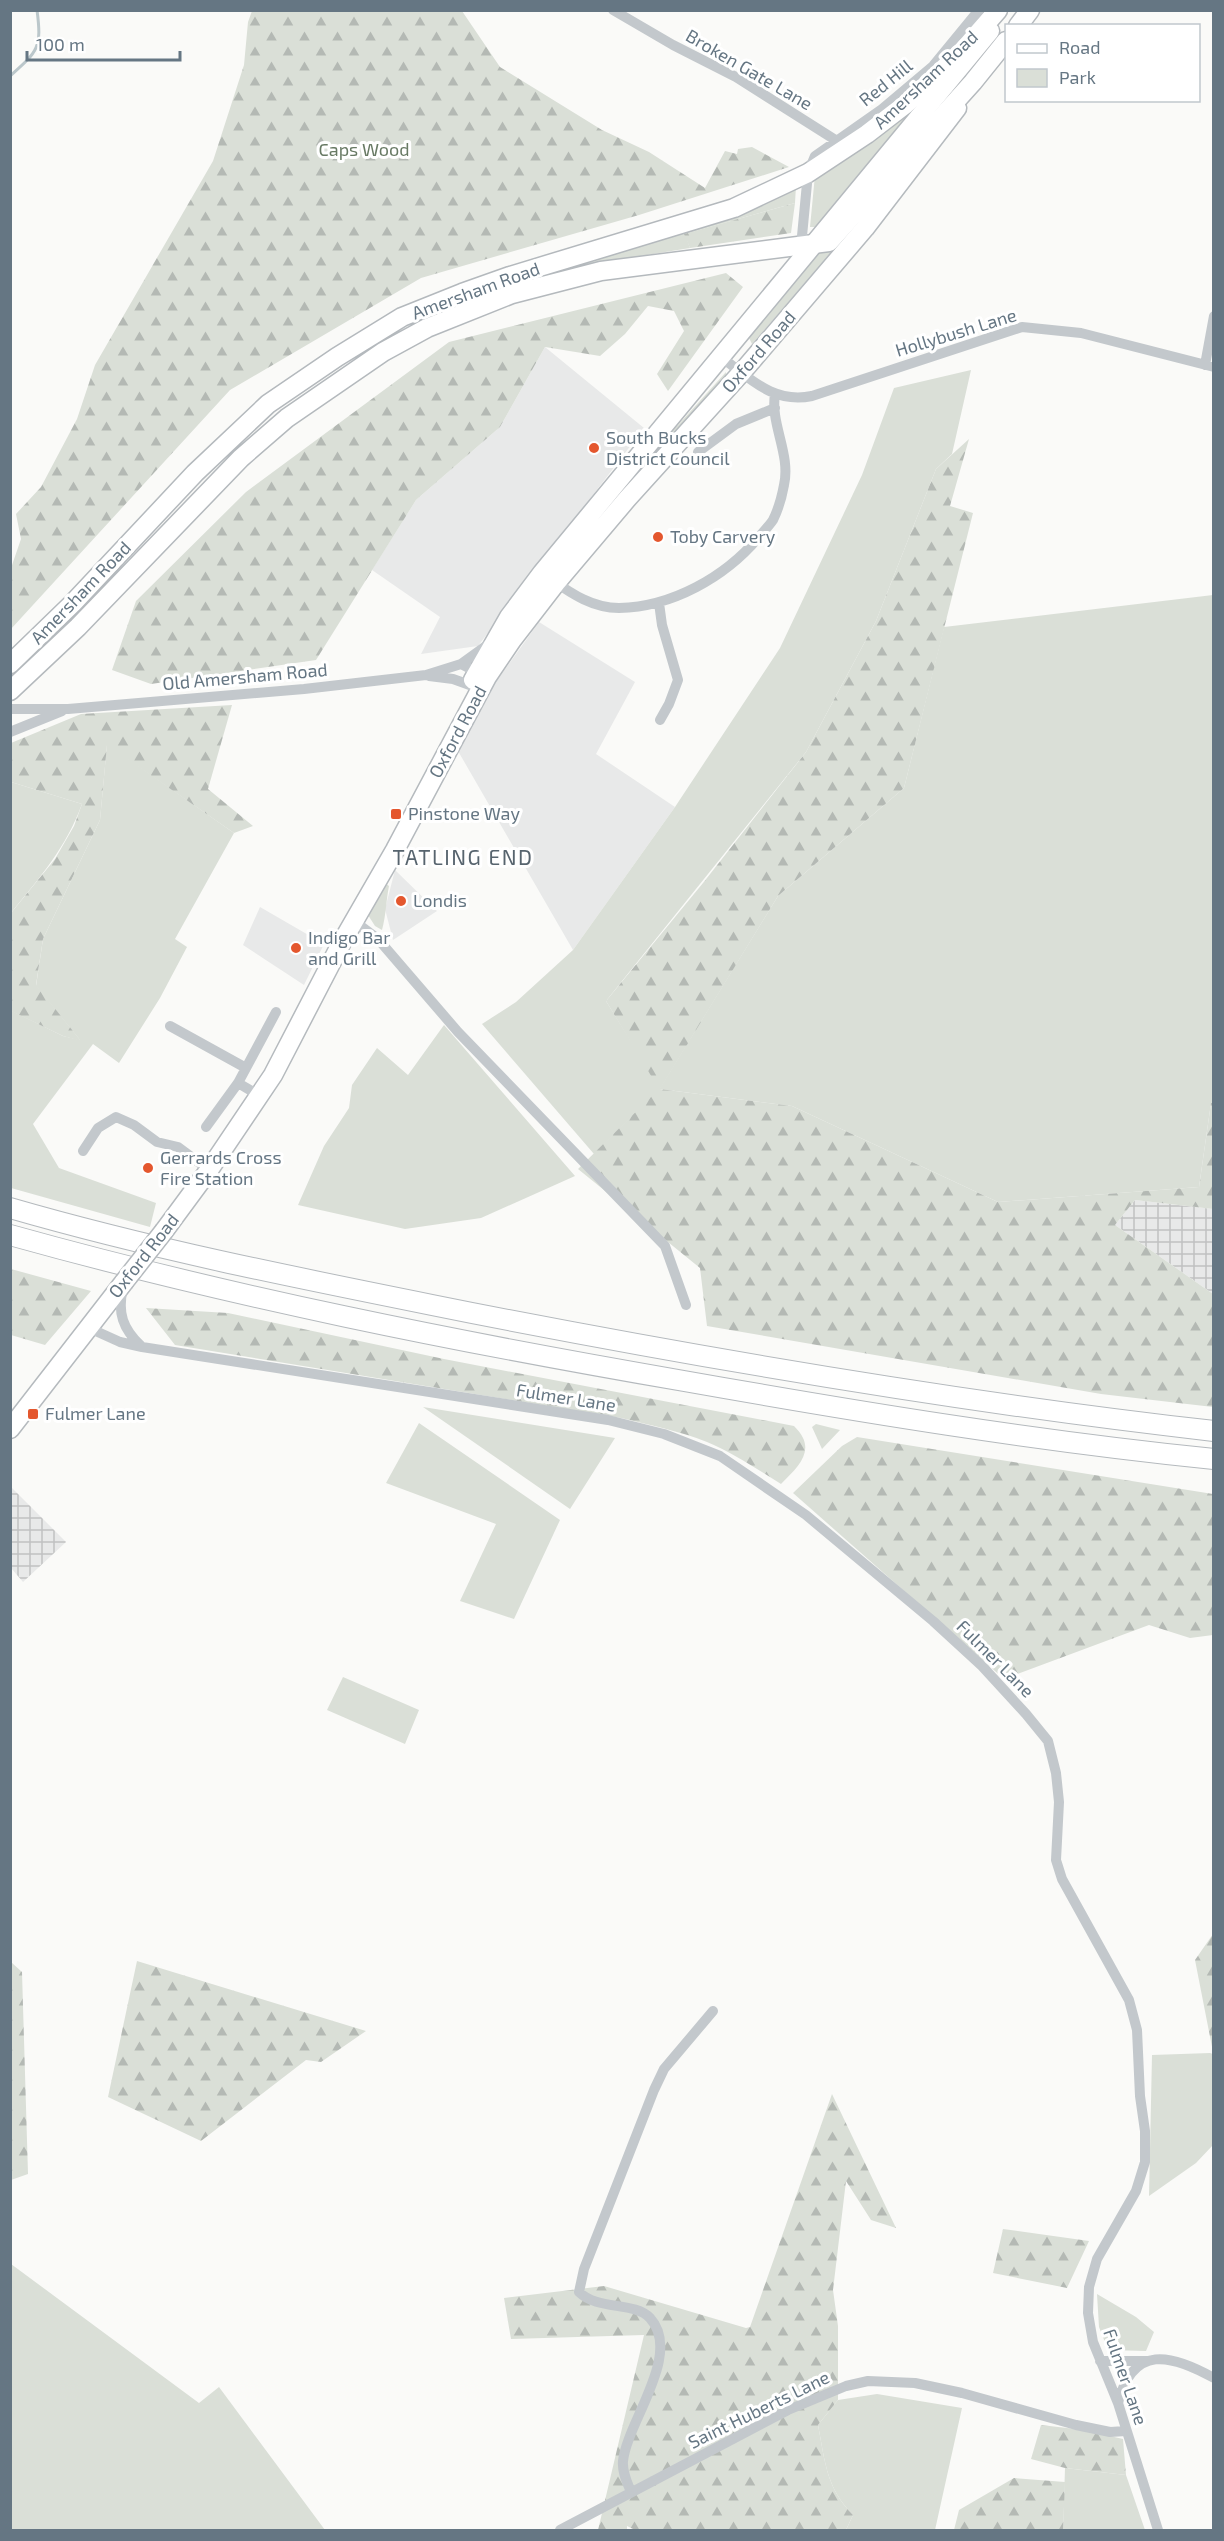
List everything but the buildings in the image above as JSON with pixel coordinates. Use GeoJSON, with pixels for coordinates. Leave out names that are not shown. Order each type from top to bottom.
{"type":"FeatureCollection","features":[{"type":"Feature","properties":{"kind":"highway"},"geometry":{"type":"LineString","coordinates":[[10,1208],[200,1257],[570,1332],[886,1387],[1214,1431]]}},
{"type":"Feature","properties":{"kind":"highway"},"geometry":{"type":"LineString","coordinates":[[10,1235],[107,1262],[278,1302],[568,1361],[873,1414],[1214,1459]]}},
{"type":"Feature","properties":{"kind":"highway"},"geometry":{"type":"LineString","coordinates":[[1164,1454],[1214,1468]]}},
{"type":"Feature","properties":{"kind":"main road","name":"Amersham Road"},"geometry":{"type":"LineString","coordinates":[[10,664],[74,603],[204,465],[268,404],[337,357],[402,317],[510,276],[734,208],[808,173],[867,134],[906,104],[965,48],[998,10]]}},
{"type":"Feature","properties":{"kind":"main road"},"geometry":{"type":"LineString","coordinates":[[479,681],[498,637],[549,578],[607,494],[810,245],[986,38],[1005,10]]}},
{"type":"Feature","properties":{"kind":"main road"},"geometry":{"type":"LineString","coordinates":[[1019,24],[1029,10]]}},
{"type":"Feature","properties":{"kind":"main road"},"geometry":{"type":"LineString","coordinates":[[10,691],[78,627],[241,458],[287,418],[383,352],[428,328],[512,294],[601,271],[829,242],[973,82],[1005,42]]}},
{"type":"Feature","properties":{"kind":"main road","name":"Oxford Road"},"geometry":{"type":"LineString","coordinates":[[10,1429],[164,1231],[209,1170],[276,1071],[367,896],[396,850],[479,681],[549,578],[627,499],[742,372],[865,228],[948,122],[973,82]]}},
{"type":"Feature","properties":{"kind":"main road"},"geometry":{"type":"LineString","coordinates":[[607,494],[627,499]]}},
{"type":"Feature","properties":{"kind":"street","name":"Broken Gate Lane"},"geometry":{"type":"LineString","coordinates":[[613,10],[672,45],[736,77],[837,141]]}},
{"type":"Feature","properties":{"kind":"street","name":"Red Hill"},"geometry":{"type":"LineString","coordinates":[[808,173],[815,156],[882,109],[933,66],[979,10]]}},
{"type":"Feature","properties":{"kind":"street"},"geometry":{"type":"LineString","coordinates":[[808,173],[802,236],[810,245]]}},
{"type":"Feature","properties":{"kind":"street"},"geometry":{"type":"LineString","coordinates":[[1209,366],[1214,316]]}},
{"type":"Feature","properties":{"kind":"street","name":"Hollybush Lane"},"geometry":{"type":"LineString","coordinates":[[721,357],[775,394],[792,399],[812,396],[1022,327],[1081,333],[1209,366]]}},
{"type":"Feature","properties":{"kind":"street"},"geometry":{"type":"LineString","coordinates":[[549,578],[585,601],[618,608],[658,603],[699,586],[743,556],[772,521],[785,483],[784,450],[775,408],[775,394]]}},
{"type":"Feature","properties":{"kind":"street"},"geometry":{"type":"LineString","coordinates":[[698,452],[736,424],[775,408]]}},
{"type":"Feature","properties":{"kind":"street"},"geometry":{"type":"LineString","coordinates":[[658,603],[678,680],[660,720]]}},
{"type":"Feature","properties":{"kind":"street","name":"Old Amersham Road"},"geometry":{"type":"LineString","coordinates":[[10,709],[68,709],[303,689],[426,675],[461,664],[498,637]]}},
{"type":"Feature","properties":{"kind":"street"},"geometry":{"type":"LineString","coordinates":[[461,664],[479,681]]}},
{"type":"Feature","properties":{"kind":"street","name":"Old Amersham Road"},"geometry":{"type":"LineString","coordinates":[[426,675],[479,681]]}},
{"type":"Feature","properties":{"kind":"street","name":"Old Amersham Road"},"geometry":{"type":"LineString","coordinates":[[10,732],[68,709]]}},
{"type":"Feature","properties":{"kind":"street"},"geometry":{"type":"LineString","coordinates":[[354,921],[378,939],[458,1032],[665,1246],[686,1305]]}},
{"type":"Feature","properties":{"kind":"street"},"geometry":{"type":"LineString","coordinates":[[206,1128],[238,1083],[276,1012]]}},
{"type":"Feature","properties":{"kind":"street"},"geometry":{"type":"LineString","coordinates":[[170,1026],[246,1068]]}},
{"type":"Feature","properties":{"kind":"street"},"geometry":{"type":"LineString","coordinates":[[238,1083],[260,1096]]}},
{"type":"Feature","properties":{"kind":"street"},"geometry":{"type":"LineString","coordinates":[[83,1151],[98,1128],[116,1117],[134,1125],[157,1142],[178,1147],[209,1170]]}},
{"type":"Feature","properties":{"kind":"street"},"geometry":{"type":"LineString","coordinates":[[124,1282],[119,1306],[121,1317],[125,1328],[142,1347]]}},
{"type":"Feature","properties":{"kind":"street","name":"Fulmer Lane"},"geometry":{"type":"LineString","coordinates":[[89,1328],[120,1342],[142,1347],[608,1420],[689,1443],[720,1456],[738,1467],[806,1515],[933,1621],[982,1666],[1048,1741],[1056,1773],[1059,1802],[1056,1860],[1072,1899],[1109,1960],[1129,2000],[1137,2030],[1140,2096],[1145,2131],[1145,2162],[1136,2192],[1097,2259],[1089,2287],[1088,2313],[1093,2342],[1118,2403],[1158,2530]]}},
{"type":"Feature","properties":{"kind":"street"},"geometry":{"type":"LineString","coordinates":[[631,2492],[622,2463],[625,2449],[652,2382],[661,2343],[656,2326],[643,2312],[593,2301],[579,2292],[584,2269],[654,2090],[664,2069],[712,2012]]}},
{"type":"Feature","properties":{"kind":"street"},"geometry":{"type":"LineString","coordinates":[[1100,2361],[1147,2361],[1160,2358],[1177,2360],[1214,2378]]}},
{"type":"Feature","properties":{"kind":"street"},"geometry":{"type":"LineString","coordinates":[[1118,2403],[1130,2375],[1147,2361]]}},
{"type":"Feature","properties":{"kind":"street","name":"Saint Huberts Lane"},"geometry":{"type":"LineString","coordinates":[[560,2530],[788,2410],[846,2386],[868,2381],[915,2383],[962,2393],[1076,2425],[1110,2432],[1126,2431]]}},
{"type":"Feature","properties":{"kind":"shaded area"},"geometry":{"type":"Polygon","coordinates":[[[545,347],[644,428],[478,646],[421,654],[440,617],[372,570],[416,500],[500,427],[545,347]]]}},
{"type":"Feature","properties":{"kind":"shaded area"},"geometry":{"type":"Polygon","coordinates":[[[539,622],[635,682],[596,754],[675,807],[573,950],[458,751],[488,693],[539,622]]]}},
{"type":"Feature","properties":{"kind":"shaded area"},"geometry":{"type":"Polygon","coordinates":[[[395,870],[437,911],[393,940],[385,909],[395,870]]]}},
{"type":"Feature","properties":{"kind":"shaded area"},"geometry":{"type":"Polygon","coordinates":[[[260,907],[324,944],[304,985],[243,945],[260,907]]]}},
{"type":"Feature","properties":{"kind":"shaded area"},"geometry":{"type":"Polygon","coordinates":[[[1135,1200],[1213,1209],[1213,1294],[1115,1225],[1135,1200]]]}},
{"type":"Feature","properties":{"kind":"shaded area"},"geometry":{"type":"Polygon","coordinates":[[[11,1487],[66,1542],[23,1582],[11,1568],[11,1487]]]}},
{"type":"Feature","properties":{"kind":"green space","name":"Caps Wood"},"geometry":{"type":"Polygon","coordinates":[[[252,11],[462,11],[500,67],[602,130],[649,152],[705,188],[725,151],[737,154],[738,149],[752,147],[789,167],[639,215],[421,278],[230,390],[11,629],[11,568],[21,539],[16,514],[41,487],[77,419],[95,365],[213,161],[244,65],[248,22],[252,11]]]}},
{"type":"Feature","properties":{"kind":"green space"},"geometry":{"type":"Polygon","coordinates":[[[919,103],[819,227],[810,227],[815,175],[919,103]]]}},
{"type":"Feature","properties":{"kind":"green space"},"geometry":{"type":"Polygon","coordinates":[[[796,186],[795,203],[685,234],[690,248],[579,266],[573,262],[796,186]]]}},
{"type":"Feature","properties":{"kind":"green space"},"geometry":{"type":"Polygon","coordinates":[[[795,203],[791,233],[690,248],[684,234],[795,203]]]}},
{"type":"Feature","properties":{"kind":"green space"},"geometry":{"type":"Polygon","coordinates":[[[837,246],[752,344],[748,336],[817,252],[837,246]]]}},
{"type":"Feature","properties":{"kind":"green space"},"geometry":{"type":"Polygon","coordinates":[[[726,273],[743,287],[668,391],[657,374],[684,331],[674,311],[648,306],[625,334],[600,356],[545,347],[500,427],[416,500],[316,660],[151,684],[112,670],[136,601],[246,492],[449,342],[726,273]]]}},
{"type":"Feature","properties":{"kind":"green space"},"geometry":{"type":"Polygon","coordinates":[[[971,370],[952,454],[936,469],[876,621],[806,752],[606,1001],[660,1088],[778,896],[904,788],[944,627],[1213,595],[1214,1103],[1211,1103],[1199,1187],[998,1202],[792,1106],[660,1089],[594,1154],[482,1024],[516,1002],[573,950],[675,807],[780,648],[862,475],[894,388],[971,370]]]}},
{"type":"Feature","properties":{"kind":"green space"},"geometry":{"type":"Polygon","coordinates":[[[726,372],[725,387],[634,484],[621,487],[629,473],[679,424],[726,372]]]}},
{"type":"Feature","properties":{"kind":"green space"},"geometry":{"type":"Polygon","coordinates":[[[969,439],[950,506],[973,513],[904,788],[778,896],[660,1089],[792,1106],[998,1202],[1199,1187],[1211,1103],[1213,1103],[1213,1209],[1135,1200],[1115,1225],[1213,1294],[1213,1407],[1101,1394],[707,1326],[700,1268],[578,1169],[659,1089],[606,1001],[806,752],[876,621],[936,469],[969,439]]]}},
{"type":"Feature","properties":{"kind":"green space"},"geometry":{"type":"Polygon","coordinates":[[[232,705],[208,789],[253,826],[234,833],[107,745],[100,820],[43,939],[36,985],[81,1041],[63,1036],[11,1011],[11,913],[55,859],[74,826],[82,804],[11,782],[11,743],[81,714],[232,705]]]}},
{"type":"Feature","properties":{"kind":"green space"},"geometry":{"type":"Polygon","coordinates":[[[107,744],[234,833],[175,939],[187,947],[160,998],[119,1063],[93,1044],[33,1124],[59,1168],[156,1203],[150,1227],[11,1188],[10,1010],[63,1036],[80,1040],[36,986],[43,939],[100,820],[107,744]]]}},
{"type":"Feature","properties":{"kind":"green space"},"geometry":{"type":"Polygon","coordinates":[[[11,782],[82,804],[60,848],[11,913],[11,782]]]}},
{"type":"Feature","properties":{"kind":"green space"},"geometry":{"type":"Polygon","coordinates":[[[383,881],[389,886],[382,930],[375,926],[368,915],[383,881]]]}},
{"type":"Feature","properties":{"kind":"green space"},"geometry":{"type":"Polygon","coordinates":[[[444,1025],[575,1176],[481,1218],[405,1229],[298,1205],[324,1146],[349,1108],[352,1085],[377,1048],[408,1075],[444,1025]]]}},
{"type":"Feature","properties":{"kind":"green space"},"geometry":{"type":"Polygon","coordinates":[[[10,1269],[91,1291],[45,1345],[11,1335],[10,1269]]]}},
{"type":"Feature","properties":{"kind":"green space"},"geometry":{"type":"Polygon","coordinates":[[[146,1308],[228,1313],[444,1359],[794,1426],[805,1442],[805,1450],[799,1464],[781,1484],[736,1456],[707,1442],[675,1431],[621,1418],[175,1345],[146,1308]]]}},
{"type":"Feature","properties":{"kind":"green space"},"geometry":{"type":"Polygon","coordinates":[[[423,1407],[615,1438],[570,1509],[423,1407]]]}},
{"type":"Feature","properties":{"kind":"green space"},"geometry":{"type":"Polygon","coordinates":[[[419,1423],[560,1520],[514,1619],[460,1601],[496,1524],[386,1483],[419,1423]]]}},
{"type":"Feature","properties":{"kind":"green space"},"geometry":{"type":"Polygon","coordinates":[[[816,1424],[840,1430],[822,1449],[812,1427],[816,1424]]]}},
{"type":"Feature","properties":{"kind":"green space"},"geometry":{"type":"Polygon","coordinates":[[[857,1437],[1213,1494],[1213,1635],[1190,1638],[1149,1625],[1004,1679],[793,1493],[842,1446],[857,1437]]]}},
{"type":"Feature","properties":{"kind":"green space"},"geometry":{"type":"Polygon","coordinates":[[[343,1677],[419,1710],[405,1744],[327,1710],[343,1677]]]}},
{"type":"Feature","properties":{"kind":"green space"},"geometry":{"type":"Polygon","coordinates":[[[1213,1934],[1213,2052],[1195,1960],[1213,1934]]]}},
{"type":"Feature","properties":{"kind":"green space"},"geometry":{"type":"Polygon","coordinates":[[[137,1961],[366,2031],[321,2062],[306,2060],[201,2141],[108,2097],[137,1961]]]}},
{"type":"Feature","properties":{"kind":"green space"},"geometry":{"type":"Polygon","coordinates":[[[11,1962],[22,1972],[28,2174],[11,2180],[11,1962]]]}},
{"type":"Feature","properties":{"kind":"green space"},"geometry":{"type":"Polygon","coordinates":[[[1213,2054],[1213,2145],[1196,2163],[1149,2196],[1152,2055],[1213,2054]]]}},
{"type":"Feature","properties":{"kind":"green space"},"geometry":{"type":"Polygon","coordinates":[[[832,2094],[896,2228],[871,2220],[846,2181],[833,2290],[838,2326],[838,2400],[818,2425],[832,2484],[837,2495],[853,2515],[846,2530],[635,2530],[627,2526],[627,2530],[598,2530],[644,2335],[511,2339],[504,2298],[604,2286],[746,2328],[750,2327],[832,2094]]]}},
{"type":"Feature","properties":{"kind":"green space"},"geometry":{"type":"Polygon","coordinates":[[[1003,2229],[1089,2241],[1067,2288],[993,2273],[1003,2229]]]}},
{"type":"Feature","properties":{"kind":"green space"},"geometry":{"type":"Polygon","coordinates":[[[11,2264],[199,2403],[219,2387],[325,2530],[11,2530],[11,2264]]]}},
{"type":"Feature","properties":{"kind":"green space"},"geometry":{"type":"Polygon","coordinates":[[[1097,2294],[1136,2317],[1154,2332],[1146,2351],[1108,2350],[1099,2327],[1097,2294]]]}},
{"type":"Feature","properties":{"kind":"green space"},"geometry":{"type":"Polygon","coordinates":[[[877,2394],[962,2408],[935,2530],[846,2530],[853,2515],[837,2495],[832,2484],[818,2425],[838,2400],[877,2394]]]}},
{"type":"Feature","properties":{"kind":"green space"},"geometry":{"type":"Polygon","coordinates":[[[1041,2425],[1084,2430],[1123,2439],[1126,2475],[1065,2468],[1031,2459],[1041,2425]]]}},
{"type":"Feature","properties":{"kind":"green space"},"geometry":{"type":"Polygon","coordinates":[[[1065,2468],[1126,2475],[1145,2530],[1063,2530],[1065,2468]]]}},
{"type":"Feature","properties":{"kind":"green space"},"geometry":{"type":"Polygon","coordinates":[[[1014,2478],[1065,2482],[1063,2530],[954,2530],[959,2510],[1014,2478]]]}},
{"type":"Feature","properties":{"kind":"waterway"},"geometry":{"type":"LineString","coordinates":[[10,76],[36,48],[39,33],[37,10]]}},
{"type":"Feature","properties":{"kind":"place","name":"South Bucks District Council"},"geometry":{"type":"Point","coordinates":[594,448]}},
{"type":"Feature","properties":{"kind":"place","name":"Toby Carvery"},"geometry":{"type":"Point","coordinates":[658,537]}},
{"type":"Feature","properties":{"kind":"place","name":"Pinstone Way"},"geometry":{"type":"Point","coordinates":[396,814]}},
{"type":"Feature","properties":{"kind":"place","name":"Londis"},"geometry":{"type":"Point","coordinates":[401,901]}},
{"type":"Feature","properties":{"kind":"place","name":"Indigo Bar and Grill"},"geometry":{"type":"Point","coordinates":[296,948]}},
{"type":"Feature","properties":{"kind":"place","name":"Gerrards Cross Fire Station"},"geometry":{"type":"Point","coordinates":[148,1168]}},
{"type":"Feature","properties":{"kind":"place","name":"Fulmer Lane"},"geometry":{"type":"Point","coordinates":[33,1414]}},
{"type":"Feature","properties":{"kind":"district","name":"TATLING END"},"geometry":{"type":"Point","coordinates":[463,858]}}]}
